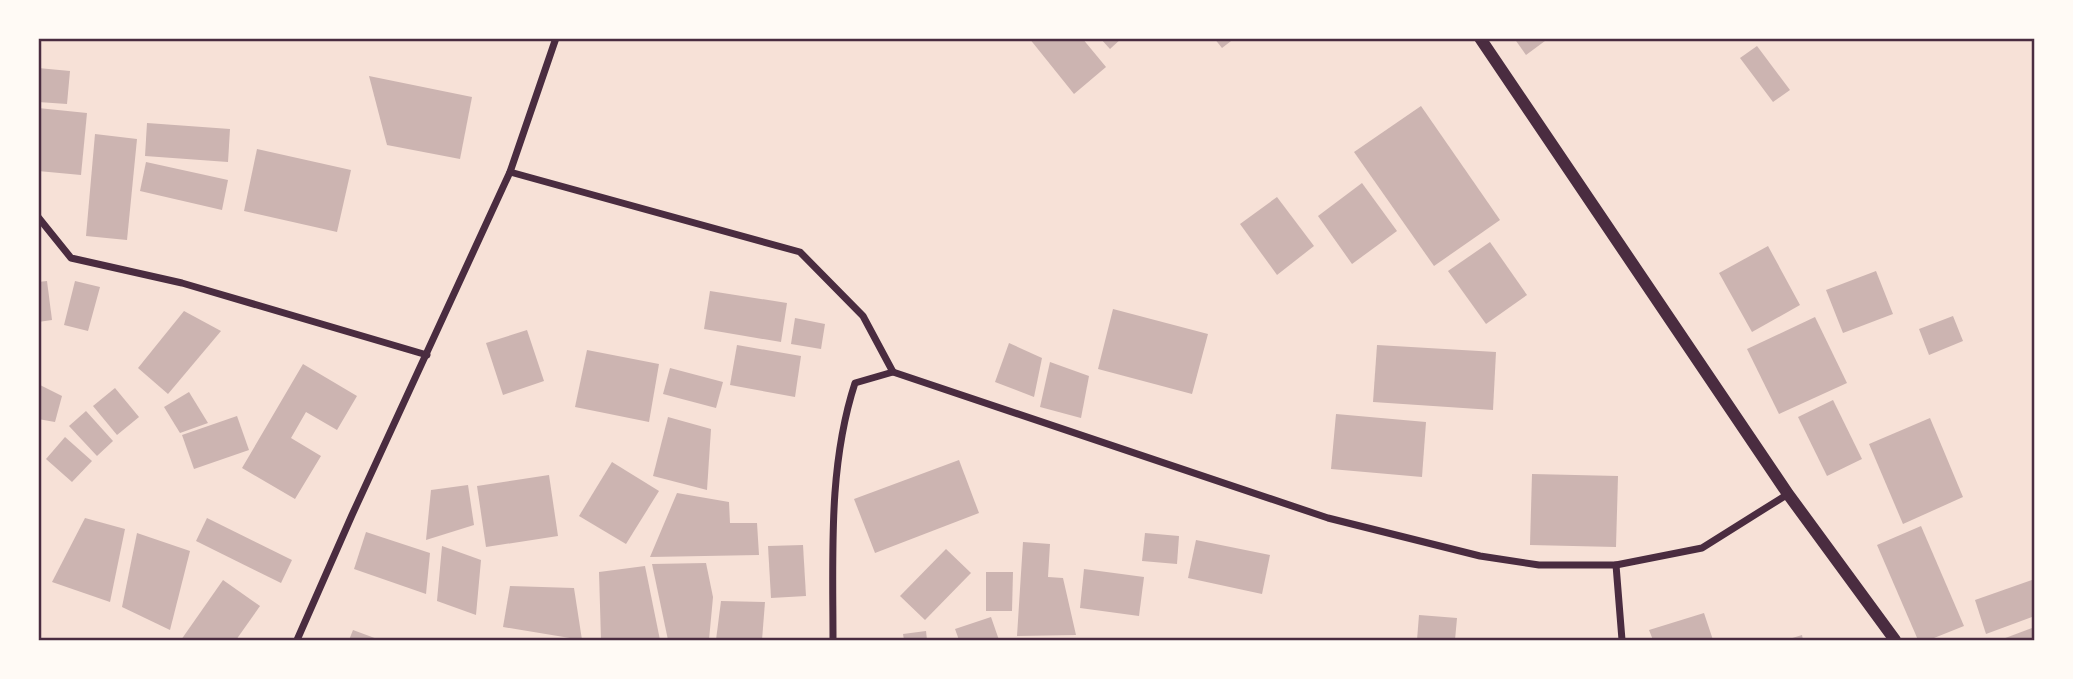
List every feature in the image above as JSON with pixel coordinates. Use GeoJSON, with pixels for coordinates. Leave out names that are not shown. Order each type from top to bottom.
{"type":"FeatureCollection","features":[{"type":"Feature","properties":{"kind":"street"},"geometry":{"type":"LineString","coordinates":[[297,640],[510,172],[556,38]]}},
{"type":"Feature","properties":{"kind":"street"},"geometry":{"type":"LineString","coordinates":[[1480,38],[1788,494],[1895,640]]}},
{"type":"Feature","properties":{"kind":"street"},"geometry":{"type":"LineString","coordinates":[[510,172],[800,252],[863,316],[893,372]]}},
{"type":"Feature","properties":{"kind":"street"},"geometry":{"type":"LineString","coordinates":[[38,217],[71,258],[182,283],[427,355]]}},
{"type":"Feature","properties":{"kind":"street"},"geometry":{"type":"LineString","coordinates":[[833,640],[833,516],[845,417],[855,383],[893,372],[1328,518],[1480,556],[1539,565],[1616,565],[1702,548],[1788,494]]}},
{"type":"Feature","properties":{"kind":"street"},"geometry":{"type":"LineString","coordinates":[[1616,565],[1622,640]]}},
{"type":"Feature","properties":{"kind":"building"},"geometry":{"type":"Polygon","coordinates":[[[1029,38],[1082,38],[1106,67],[1074,94],[1029,38]]]}},
{"type":"Feature","properties":{"kind":"building"},"geometry":{"type":"Polygon","coordinates":[[[1100,38],[1122,38],[1110,49],[1100,38]]]}},
{"type":"Feature","properties":{"kind":"building"},"geometry":{"type":"Polygon","coordinates":[[[1214,38],[1235,38],[1222,48],[1214,38]]]}},
{"type":"Feature","properties":{"kind":"building"},"geometry":{"type":"Polygon","coordinates":[[[1514,38],[1549,38],[1526,55],[1514,38]]]}},
{"type":"Feature","properties":{"kind":"building"},"geometry":{"type":"Polygon","coordinates":[[[1757,46],[1790,90],[1773,102],[1740,58],[1757,46]]]}},
{"type":"Feature","properties":{"kind":"building"},"geometry":{"type":"Polygon","coordinates":[[[38,68],[70,71],[67,104],[38,102],[38,68]]]}},
{"type":"Feature","properties":{"kind":"building"},"geometry":{"type":"Polygon","coordinates":[[[369,76],[472,97],[460,159],[387,145],[369,76]]]}},
{"type":"Feature","properties":{"kind":"building"},"geometry":{"type":"Polygon","coordinates":[[[1421,106],[1500,220],[1434,266],[1354,152],[1421,106]]]}},
{"type":"Feature","properties":{"kind":"building"},"geometry":{"type":"Polygon","coordinates":[[[38,108],[87,113],[81,175],[38,171],[38,108]]]}},
{"type":"Feature","properties":{"kind":"building"},"geometry":{"type":"Polygon","coordinates":[[[147,123],[230,129],[228,162],[145,156],[147,123]]]}},
{"type":"Feature","properties":{"kind":"building"},"geometry":{"type":"Polygon","coordinates":[[[95,134],[137,139],[127,240],[86,236],[95,134]]]}},
{"type":"Feature","properties":{"kind":"building"},"geometry":{"type":"Polygon","coordinates":[[[257,149],[351,170],[337,232],[244,211],[257,149]]]}},
{"type":"Feature","properties":{"kind":"building"},"geometry":{"type":"Polygon","coordinates":[[[146,162],[228,180],[222,210],[140,191],[146,162]]]}},
{"type":"Feature","properties":{"kind":"building"},"geometry":{"type":"Polygon","coordinates":[[[1362,183],[1397,231],[1352,264],[1318,216],[1362,183]]]}},
{"type":"Feature","properties":{"kind":"building"},"geometry":{"type":"Polygon","coordinates":[[[1277,197],[1314,246],[1277,275],[1240,224],[1277,197]]]}},
{"type":"Feature","properties":{"kind":"building"},"geometry":{"type":"Polygon","coordinates":[[[1490,242],[1527,295],[1486,324],[1448,271],[1490,242]]]}},
{"type":"Feature","properties":{"kind":"building"},"geometry":{"type":"Polygon","coordinates":[[[1768,246],[1800,305],[1752,332],[1719,273],[1768,246]]]}},
{"type":"Feature","properties":{"kind":"building"},"geometry":{"type":"Polygon","coordinates":[[[1876,271],[1893,314],[1843,333],[1826,290],[1876,271]]]}},
{"type":"Feature","properties":{"kind":"building"},"geometry":{"type":"Polygon","coordinates":[[[47,281],[52,320],[38,322],[38,282],[47,281]]]}},
{"type":"Feature","properties":{"kind":"building"},"geometry":{"type":"Polygon","coordinates":[[[75,281],[100,287],[88,331],[64,325],[75,281]]]}},
{"type":"Feature","properties":{"kind":"building"},"geometry":{"type":"Polygon","coordinates":[[[710,291],[787,303],[781,342],[704,329],[710,291]]]}},
{"type":"Feature","properties":{"kind":"building"},"geometry":{"type":"Polygon","coordinates":[[[1113,309],[1208,334],[1192,394],[1098,369],[1113,309]]]}},
{"type":"Feature","properties":{"kind":"building"},"geometry":{"type":"Polygon","coordinates":[[[184,311],[221,331],[168,394],[138,368],[184,311]]]}},
{"type":"Feature","properties":{"kind":"building"},"geometry":{"type":"Polygon","coordinates":[[[1953,316],[1963,341],[1929,355],[1919,329],[1953,316]]]}},
{"type":"Feature","properties":{"kind":"building"},"geometry":{"type":"Polygon","coordinates":[[[1815,317],[1847,383],[1779,414],[1747,349],[1815,317]]]}},
{"type":"Feature","properties":{"kind":"building"},"geometry":{"type":"Polygon","coordinates":[[[795,318],[825,324],[821,349],[791,344],[795,318]]]}},
{"type":"Feature","properties":{"kind":"building"},"geometry":{"type":"Polygon","coordinates":[[[527,330],[544,381],[503,395],[486,343],[527,330]]]}},
{"type":"Feature","properties":{"kind":"building"},"geometry":{"type":"Polygon","coordinates":[[[1009,343],[1042,358],[1034,397],[995,382],[1009,343]]]}},
{"type":"Feature","properties":{"kind":"building"},"geometry":{"type":"Polygon","coordinates":[[[737,345],[801,356],[795,397],[730,385],[737,345]]]}},
{"type":"Feature","properties":{"kind":"building"},"geometry":{"type":"Polygon","coordinates":[[[1377,345],[1496,352],[1493,410],[1373,402],[1377,345]]]}},
{"type":"Feature","properties":{"kind":"building"},"geometry":{"type":"Polygon","coordinates":[[[587,350],[659,364],[649,422],[575,407],[587,350]]]}},
{"type":"Feature","properties":{"kind":"building"},"geometry":{"type":"Polygon","coordinates":[[[1050,362],[1089,376],[1081,418],[1040,407],[1050,362]]]}},
{"type":"Feature","properties":{"kind":"building"},"geometry":{"type":"Polygon","coordinates":[[[303,364],[357,396],[337,430],[306,412],[291,438],[321,456],[295,499],[242,468],[303,364]]]}},
{"type":"Feature","properties":{"kind":"building"},"geometry":{"type":"Polygon","coordinates":[[[670,368],[723,382],[716,408],[663,394],[670,368]]]}},
{"type":"Feature","properties":{"kind":"building"},"geometry":{"type":"Polygon","coordinates":[[[38,384],[62,396],[55,422],[38,419],[38,384]]]}},
{"type":"Feature","properties":{"kind":"building"},"geometry":{"type":"Polygon","coordinates":[[[115,388],[139,417],[117,435],[93,406],[115,388]]]}},
{"type":"Feature","properties":{"kind":"building"},"geometry":{"type":"Polygon","coordinates":[[[189,392],[208,423],[180,433],[164,407],[189,392]]]}},
{"type":"Feature","properties":{"kind":"building"},"geometry":{"type":"Polygon","coordinates":[[[1833,400],[1862,459],[1827,476],[1798,417],[1833,400]]]}},
{"type":"Feature","properties":{"kind":"building"},"geometry":{"type":"Polygon","coordinates":[[[86,411],[113,441],[97,456],[69,426],[86,411]]]}},
{"type":"Feature","properties":{"kind":"building"},"geometry":{"type":"Polygon","coordinates":[[[1336,414],[1426,422],[1422,477],[1331,469],[1336,414]]]}},
{"type":"Feature","properties":{"kind":"building"},"geometry":{"type":"Polygon","coordinates":[[[237,416],[249,450],[194,469],[182,435],[237,416]]]}},
{"type":"Feature","properties":{"kind":"building"},"geometry":{"type":"Polygon","coordinates":[[[668,417],[711,429],[707,490],[653,476],[668,417]]]}},
{"type":"Feature","properties":{"kind":"building"},"geometry":{"type":"Polygon","coordinates":[[[1930,418],[1963,497],[1903,524],[1869,444],[1930,418]]]}},
{"type":"Feature","properties":{"kind":"building"},"geometry":{"type":"Polygon","coordinates":[[[65,437],[92,461],[72,482],[46,459],[65,437]]]}},
{"type":"Feature","properties":{"kind":"building"},"geometry":{"type":"Polygon","coordinates":[[[959,460],[979,513],[875,553],[854,499],[959,460]]]}},
{"type":"Feature","properties":{"kind":"building"},"geometry":{"type":"Polygon","coordinates":[[[612,462],[659,491],[626,544],[579,516],[612,462]]]}},
{"type":"Feature","properties":{"kind":"building"},"geometry":{"type":"Polygon","coordinates":[[[1532,474],[1618,476],[1616,547],[1530,545],[1532,474]]]}},
{"type":"Feature","properties":{"kind":"building"},"geometry":{"type":"Polygon","coordinates":[[[549,475],[558,536],[486,547],[477,486],[549,475]]]}},
{"type":"Feature","properties":{"kind":"building"},"geometry":{"type":"Polygon","coordinates":[[[468,485],[474,525],[426,540],[431,490],[468,485]]]}},
{"type":"Feature","properties":{"kind":"building"},"geometry":{"type":"Polygon","coordinates":[[[677,493],[729,502],[730,523],[757,523],[759,555],[650,557],[677,493]]]}},
{"type":"Feature","properties":{"kind":"building"},"geometry":{"type":"Polygon","coordinates":[[[85,518],[125,529],[110,602],[52,582],[85,518]]]}},
{"type":"Feature","properties":{"kind":"building"},"geometry":{"type":"Polygon","coordinates":[[[207,518],[292,560],[281,583],[196,541],[207,518]]]}},
{"type":"Feature","properties":{"kind":"building"},"geometry":{"type":"Polygon","coordinates":[[[1921,526],[1964,626],[1929,640],[1918,640],[1877,545],[1921,526]]]}},
{"type":"Feature","properties":{"kind":"building"},"geometry":{"type":"Polygon","coordinates":[[[366,532],[430,553],[426,594],[354,569],[366,532]]]}},
{"type":"Feature","properties":{"kind":"building"},"geometry":{"type":"Polygon","coordinates":[[[137,533],[190,551],[170,630],[122,607],[137,533]]]}},
{"type":"Feature","properties":{"kind":"building"},"geometry":{"type":"Polygon","coordinates":[[[1145,533],[1179,536],[1177,564],[1142,561],[1145,533]]]}},
{"type":"Feature","properties":{"kind":"building"},"geometry":{"type":"Polygon","coordinates":[[[1196,540],[1270,555],[1262,594],[1188,578],[1196,540]]]}},
{"type":"Feature","properties":{"kind":"building"},"geometry":{"type":"Polygon","coordinates":[[[1023,542],[1050,544],[1048,577],[1063,578],[1076,635],[1017,636],[1023,542]]]}},
{"type":"Feature","properties":{"kind":"building"},"geometry":{"type":"Polygon","coordinates":[[[803,545],[806,596],[771,598],[768,546],[803,545]]]}},
{"type":"Feature","properties":{"kind":"building"},"geometry":{"type":"Polygon","coordinates":[[[442,546],[481,560],[476,615],[437,601],[442,546]]]}},
{"type":"Feature","properties":{"kind":"building"},"geometry":{"type":"Polygon","coordinates":[[[946,549],[971,573],[925,620],[900,596],[946,549]]]}},
{"type":"Feature","properties":{"kind":"building"},"geometry":{"type":"Polygon","coordinates":[[[706,563],[713,597],[709,640],[668,640],[652,564],[706,563]]]}},
{"type":"Feature","properties":{"kind":"building"},"geometry":{"type":"Polygon","coordinates":[[[645,566],[660,640],[601,640],[599,572],[645,566]]]}},
{"type":"Feature","properties":{"kind":"building"},"geometry":{"type":"Polygon","coordinates":[[[1084,569],[1144,577],[1139,616],[1080,608],[1084,569]]]}},
{"type":"Feature","properties":{"kind":"building"},"geometry":{"type":"Polygon","coordinates":[[[986,572],[1013,572],[1012,611],[986,611],[986,572]]]}},
{"type":"Feature","properties":{"kind":"building"},"geometry":{"type":"Polygon","coordinates":[[[2035,579],[2035,616],[1986,634],[1975,600],[2035,579]]]}},
{"type":"Feature","properties":{"kind":"building"},"geometry":{"type":"Polygon","coordinates":[[[223,580],[260,606],[236,640],[181,640],[223,580]]]}},
{"type":"Feature","properties":{"kind":"building"},"geometry":{"type":"Polygon","coordinates":[[[510,586],[574,588],[582,640],[503,627],[510,586]]]}},
{"type":"Feature","properties":{"kind":"building"},"geometry":{"type":"Polygon","coordinates":[[[721,601],[765,602],[762,640],[716,640],[721,601]]]}},
{"type":"Feature","properties":{"kind":"building"},"geometry":{"type":"Polygon","coordinates":[[[1704,613],[1713,640],[1653,640],[1649,630],[1704,613]]]}},
{"type":"Feature","properties":{"kind":"building"},"geometry":{"type":"Polygon","coordinates":[[[1419,615],[1457,618],[1455,640],[1417,640],[1419,615]]]}},
{"type":"Feature","properties":{"kind":"building"},"geometry":{"type":"Polygon","coordinates":[[[991,617],[999,640],[959,640],[955,629],[991,617]]]}},
{"type":"Feature","properties":{"kind":"building"},"geometry":{"type":"Polygon","coordinates":[[[2035,627],[2035,640],[2000,640],[2035,627]]]}},
{"type":"Feature","properties":{"kind":"building"},"geometry":{"type":"Polygon","coordinates":[[[353,630],[380,640],[349,640],[353,630]]]}},
{"type":"Feature","properties":{"kind":"building"},"geometry":{"type":"Polygon","coordinates":[[[926,631],[927,640],[904,640],[903,634],[926,631]]]}},
{"type":"Feature","properties":{"kind":"building"},"geometry":{"type":"Polygon","coordinates":[[[1802,635],[1803,640],[1786,640],[1802,635]]]}}]}
